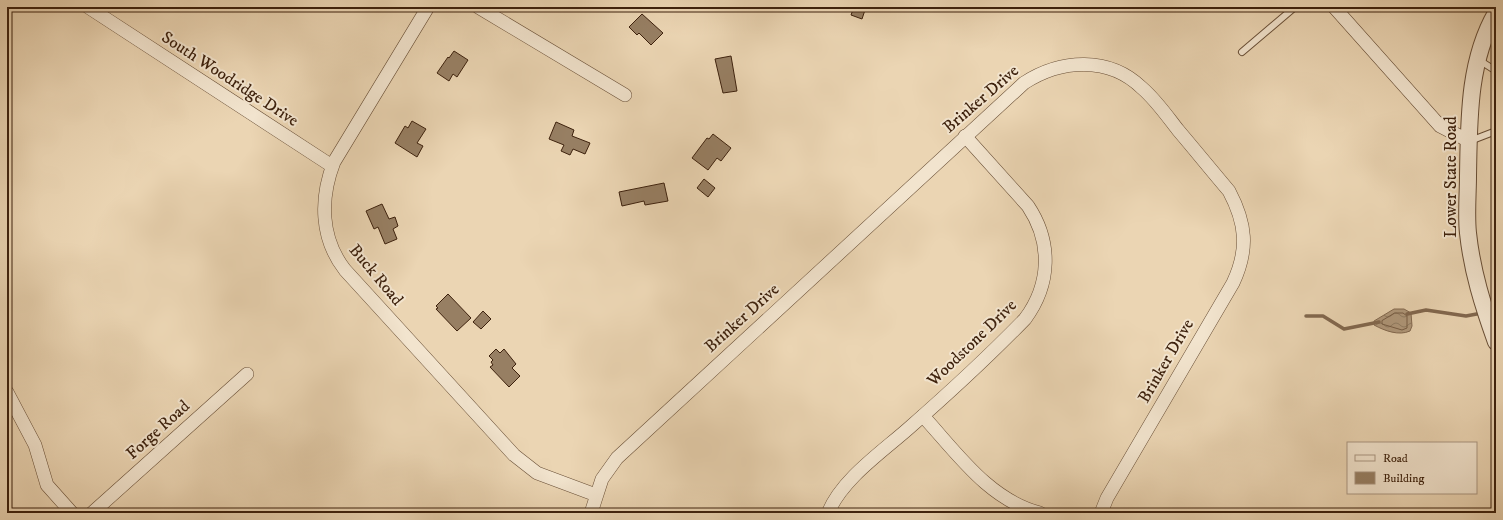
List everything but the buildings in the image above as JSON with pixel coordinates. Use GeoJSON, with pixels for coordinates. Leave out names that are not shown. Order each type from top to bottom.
{"type":"FeatureCollection","features":[{"type":"Feature","properties":{"kind":"street","name":"South Woodridge Drive"},"geometry":{"type":"LineString","coordinates":[[88,7],[332,166]]}},
{"type":"Feature","properties":{"kind":"street","name":"Buck Road"},"geometry":{"type":"LineString","coordinates":[[428,7],[332,166],[325,193],[324,217],[330,242],[345,270],[525,465],[537,473],[596,495]]}},
{"type":"Feature","properties":{"kind":"street"},"geometry":{"type":"LineString","coordinates":[[478,7],[625,95]]}},
{"type":"Feature","properties":{"kind":"street"},"geometry":{"type":"LineString","coordinates":[[1334,7],[1440,126],[1468,141]]}},
{"type":"Feature","properties":{"kind":"street","name":"Lower State Road"},"geometry":{"type":"LineString","coordinates":[[1496,13],[1488,30],[1478,60],[1473,82],[1468,141],[1468,232],[1481,299],[1496,342]]}},
{"type":"Feature","properties":{"kind":"street","name":"Brinker Drive"},"geometry":{"type":"LineString","coordinates":[[591,513],[602,479],[616,458],[965,136],[1024,83],[1035,76],[1058,66],[1078,64],[1096,65],[1115,70],[1142,87],[1229,191],[1238,207],[1244,237],[1242,256],[1237,274],[1107,498],[1101,513]]}},
{"type":"Feature","properties":{"kind":"street","name":"Woodstone Drive"},"geometry":{"type":"LineString","coordinates":[[828,513],[832,504],[847,484],[923,416],[1025,319],[1037,301],[1046,271],[1046,258],[1044,240],[1035,216],[1028,206],[965,136]]}},
{"type":"Feature","properties":{"kind":"street","name":"Forge Road"},"geometry":{"type":"LineString","coordinates":[[92,513],[247,374]]}},
{"type":"Feature","properties":{"kind":"street"},"geometry":{"type":"LineString","coordinates":[[7,392],[35,445],[47,485],[72,513]]}},
{"type":"Feature","properties":{"kind":"street"},"geometry":{"type":"LineString","coordinates":[[923,416],[987,485],[1016,505],[1040,513]]}},
{"type":"Feature","properties":{"kind":"lane"},"geometry":{"type":"LineString","coordinates":[[1242,52],[1295,7]]}},
{"type":"Feature","properties":{"kind":"lane"},"geometry":{"type":"LineString","coordinates":[[1478,60],[1496,71]]}},
{"type":"Feature","properties":{"kind":"lane"},"geometry":{"type":"LineString","coordinates":[[1468,141],[1496,131]]}},
{"type":"Feature","properties":{"kind":"water"},"geometry":{"type":"Polygon","coordinates":[[[1394,309],[1404,309],[1411,313],[1412,326],[1410,331],[1397,333],[1374,325],[1374,321],[1394,309]]]}},
{"type":"Feature","properties":{"kind":"waterway"},"geometry":{"type":"LineString","coordinates":[[1489,309],[1496,306]]}},
{"type":"Feature","properties":{"kind":"waterway"},"geometry":{"type":"LineString","coordinates":[[1407,314],[1426,310],[1466,316],[1482,313]]}},
{"type":"Feature","properties":{"kind":"waterway"},"geometry":{"type":"LineString","coordinates":[[1306,316],[1323,316],[1344,329],[1379,322]]}}]}
